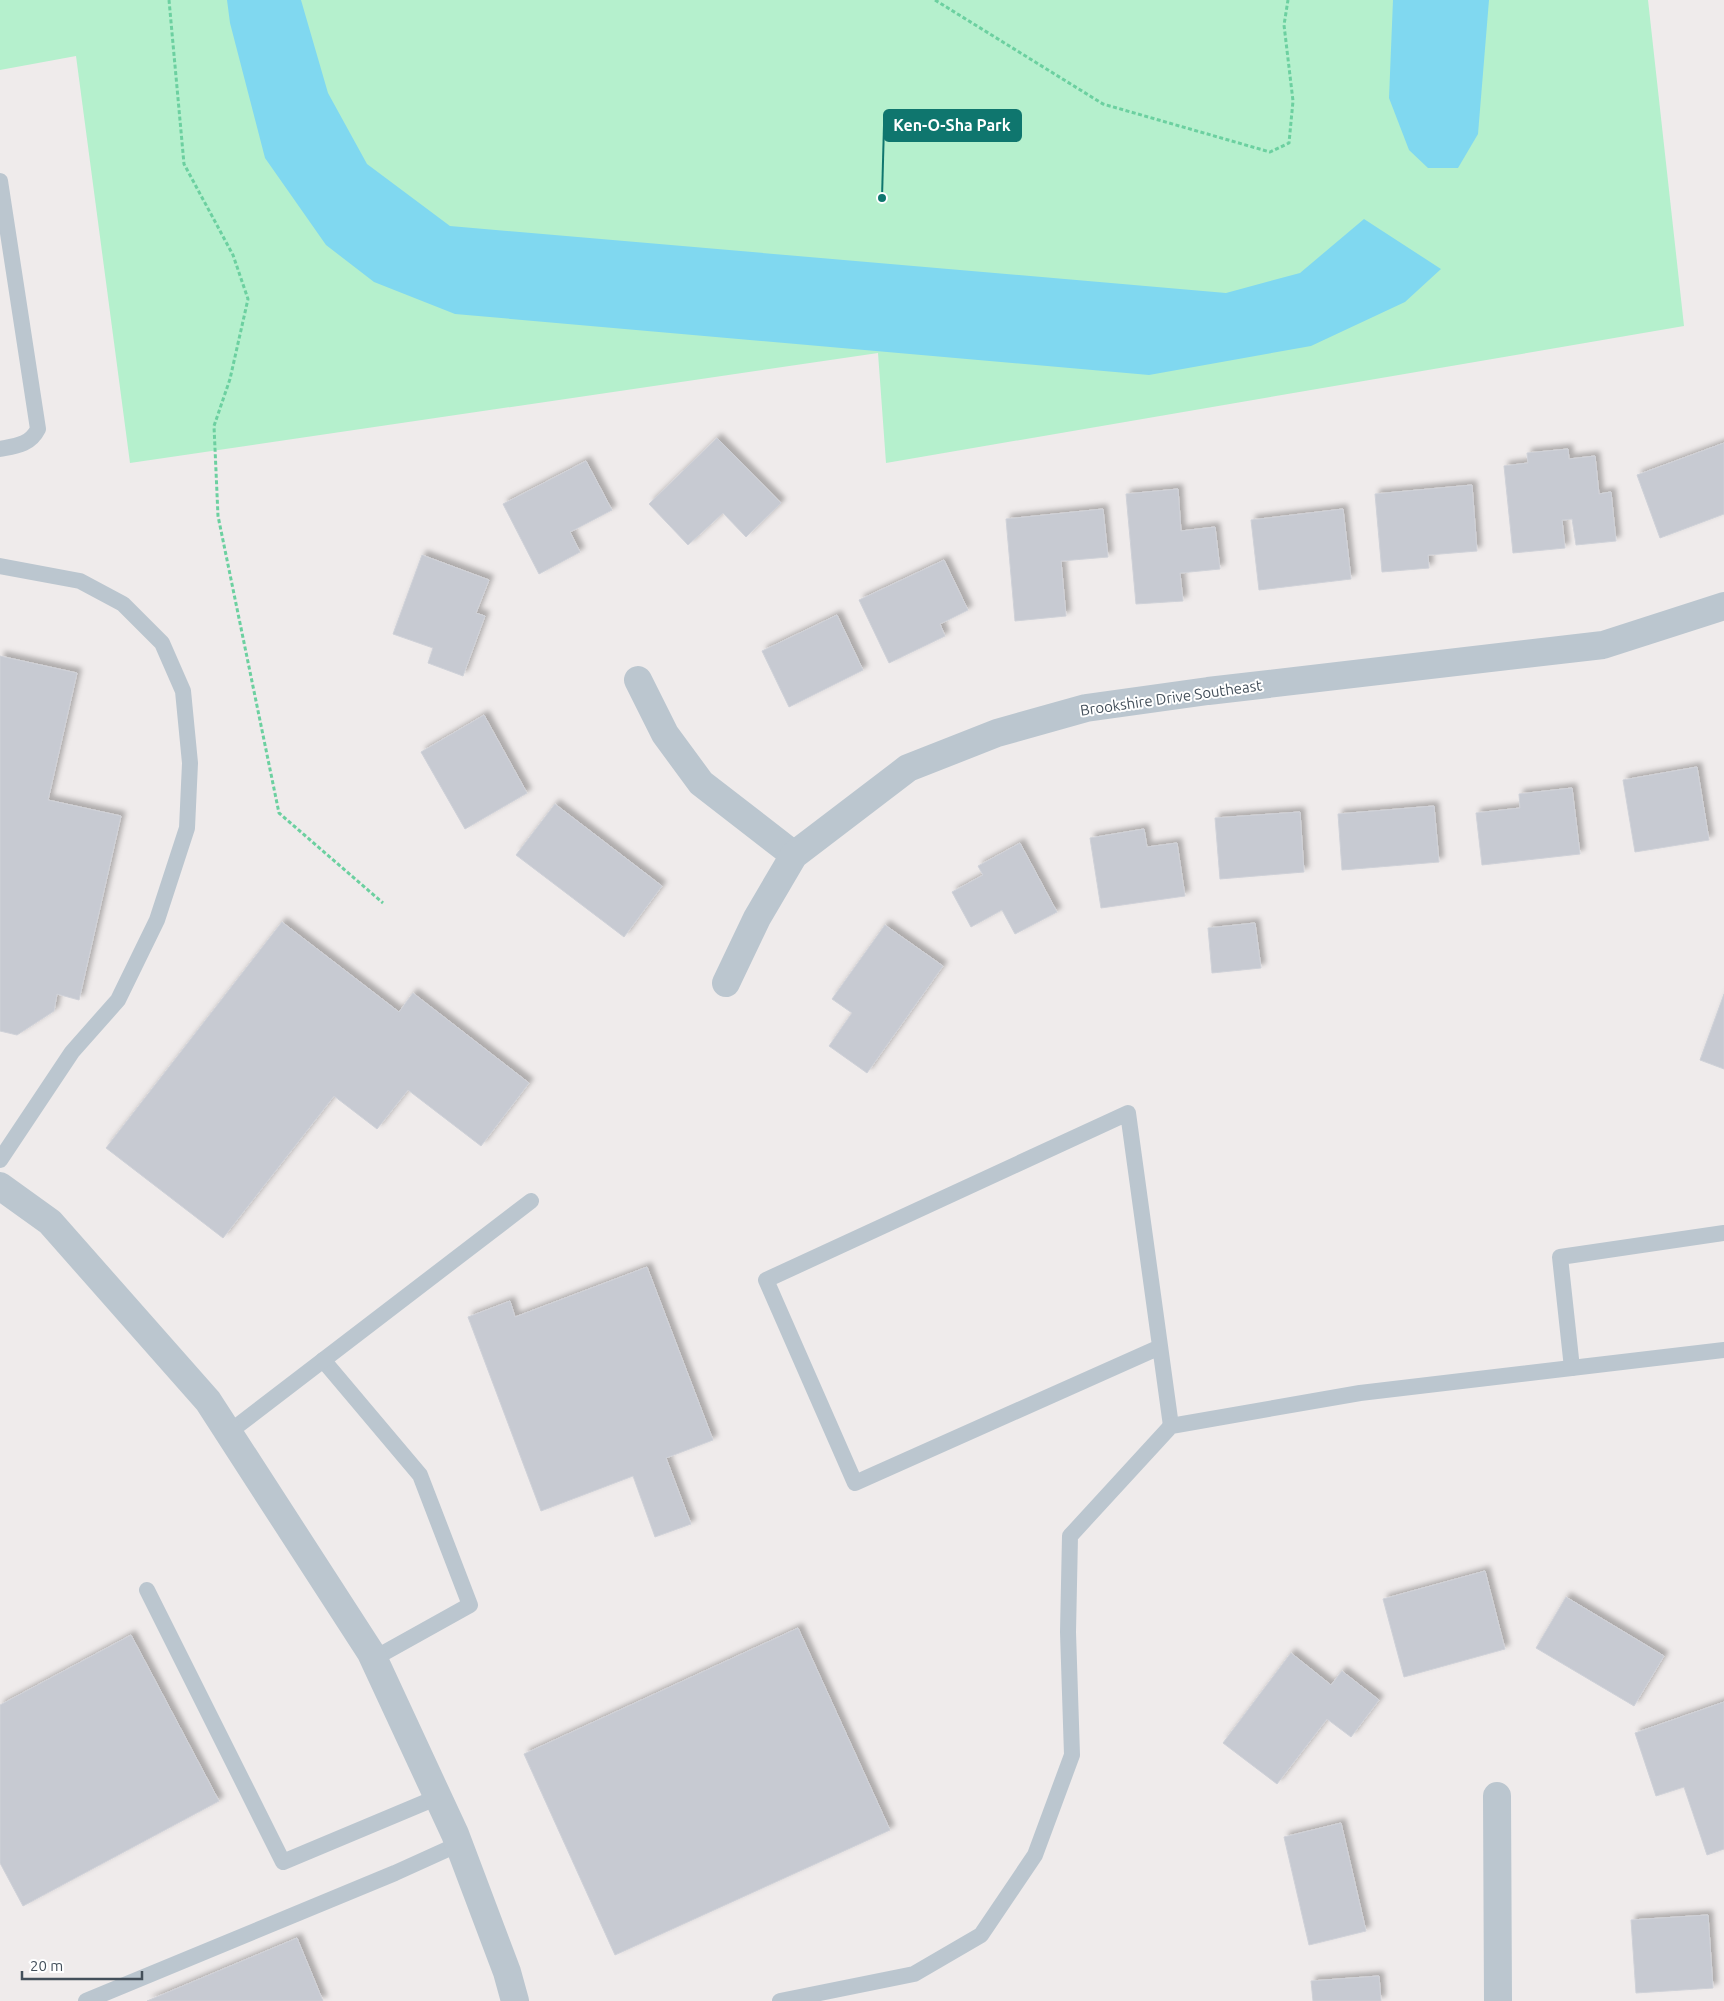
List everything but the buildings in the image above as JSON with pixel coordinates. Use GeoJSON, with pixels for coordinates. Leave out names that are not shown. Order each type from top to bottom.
{"type":"FeatureCollection","features":[{"type":"Feature","properties":{"kind":"street","name":"Brookshire Drive Southeast"},"geometry":{"type":"LineString","coordinates":[[726,983],[757,918],[794,855],[908,768],[997,733],[1086,708],[1208,691],[1603,645],[1724,606]]}},
{"type":"Feature","properties":{"kind":"street"},"geometry":{"type":"LineString","coordinates":[[638,680],[665,734],[701,783],[794,855]]}},
{"type":"Feature","properties":{"kind":"street"},"geometry":{"type":"LineString","coordinates":[[0,1186],[50,1222],[208,1401],[373,1658],[459,1844],[507,1972],[515,2001]]}},
{"type":"Feature","properties":{"kind":"street"},"geometry":{"type":"LineString","coordinates":[[1497,1796],[1498,2001]]}},
{"type":"Feature","properties":{"kind":"lane"},"geometry":{"type":"LineString","coordinates":[[0,181],[38,429],[33,439],[23,444],[0,449]]}},
{"type":"Feature","properties":{"kind":"lane"},"geometry":{"type":"LineString","coordinates":[[0,566],[80,581],[123,604],[162,643],[183,691],[190,762],[187,828],[157,920],[118,1000],[72,1052],[0,1160]]}},
{"type":"Feature","properties":{"kind":"lane"},"geometry":{"type":"LineString","coordinates":[[1160,1346],[855,1483],[766,1280],[1128,1113],[1171,1426]]}},
{"type":"Feature","properties":{"kind":"lane"},"geometry":{"type":"LineString","coordinates":[[228,1433],[531,1201]]}},
{"type":"Feature","properties":{"kind":"lane"},"geometry":{"type":"LineString","coordinates":[[1572,1368],[1560,1257],[1724,1233]]}},
{"type":"Feature","properties":{"kind":"lane"},"geometry":{"type":"LineString","coordinates":[[780,2001],[914,1974],[981,1935],[1035,1855],[1072,1755],[1068,1632],[1070,1536],[1171,1426],[1360,1393],[1724,1350]]}},
{"type":"Feature","properties":{"kind":"lane"},"geometry":{"type":"LineString","coordinates":[[323,1360],[420,1475],[470,1604],[373,1658]]}},
{"type":"Feature","properties":{"kind":"lane"},"geometry":{"type":"LineString","coordinates":[[147,1590],[283,1862],[438,1797]]}},
{"type":"Feature","properties":{"kind":"lane"},"geometry":{"type":"LineString","coordinates":[[86,2001],[395,1873],[459,1844]]}},
{"type":"Feature","properties":{"kind":"path"},"geometry":{"type":"LineString","coordinates":[[169,0],[184,164],[232,255],[248,299],[230,379],[214,426],[218,516],[279,813],[383,902]]}},
{"type":"Feature","properties":{"kind":"path"},"geometry":{"type":"LineString","coordinates":[[934,0],[1103,104],[1270,152],[1290,144],[1293,101],[1284,25],[1288,0]]}},
{"type":"Feature","properties":{"kind":"green space"},"geometry":{"type":"Polygon","coordinates":[[[0,0],[1648,0],[1684,326],[886,463],[878,353],[130,463],[76,56],[0,70],[0,0]]]}},
{"type":"Feature","properties":{"kind":"water"},"geometry":{"type":"Polygon","coordinates":[[[227,0],[301,0],[328,93],[367,164],[450,226],[1226,293],[1300,273],[1364,219],[1441,269],[1405,302],[1311,346],[1149,375],[455,314],[374,282],[326,245],[265,158],[230,23],[227,0]]]}},
{"type":"Feature","properties":{"kind":"water"},"geometry":{"type":"Polygon","coordinates":[[[1393,0],[1489,0],[1478,134],[1458,168],[1428,168],[1409,150],[1389,98],[1393,0]]]}},
{"type":"Feature","properties":{"kind":"place","name":"Ken-O-Sha Park"},"geometry":{"type":"Point","coordinates":[882,198]}}]}
